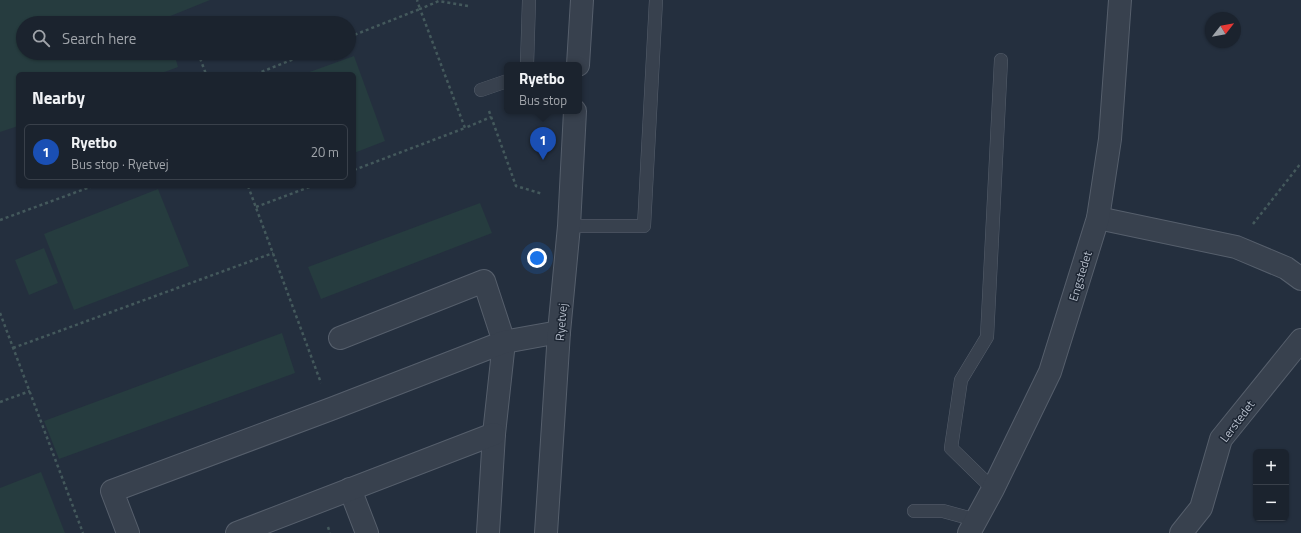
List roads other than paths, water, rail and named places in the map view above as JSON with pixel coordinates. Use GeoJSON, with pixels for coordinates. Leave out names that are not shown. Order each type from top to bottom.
{"type":"FeatureCollection","features":[{"type":"Feature","properties":{"kind":"street"},"geometry":{"type":"LineString","coordinates":[[578,62],[582,0]]}},
{"type":"Feature","properties":{"kind":"street","name":"Engstedet"},"geometry":{"type":"LineString","coordinates":[[972,526],[993,489],[1050,372],[1098,218],[1110,139],[1120,0]]}},
{"type":"Feature","properties":{"kind":"street","name":"Ryetvej"},"geometry":{"type":"LineString","coordinates":[[546,533],[569,226],[575,114]]}},
{"type":"Feature","properties":{"kind":"street"},"geometry":{"type":"LineString","coordinates":[[1098,218],[1236,247],[1286,268],[1301,279]]}},
{"type":"Feature","properties":{"kind":"street"},"geometry":{"type":"LineString","coordinates":[[340,338],[484,282],[504,342],[494,434],[488,533]]}},
{"type":"Feature","properties":{"kind":"street"},"geometry":{"type":"LineString","coordinates":[[128,533],[112,491],[504,342],[560,332]]}},
{"type":"Feature","properties":{"kind":"street","name":"Lerstedet"},"geometry":{"type":"LineString","coordinates":[[1181,533],[1202,508],[1221,439],[1301,340]]}},
{"type":"Feature","properties":{"kind":"street"},"geometry":{"type":"LineString","coordinates":[[237,533],[494,434]]}},
{"type":"Feature","properties":{"kind":"street"},"geometry":{"type":"LineString","coordinates":[[350,489],[367,533]]}},
{"type":"Feature","properties":{"kind":"lane"},"geometry":{"type":"LineString","coordinates":[[527,62],[529,0]]}},
{"type":"Feature","properties":{"kind":"lane"},"geometry":{"type":"LineString","coordinates":[[569,226],[644,226],[656,0]]}},
{"type":"Feature","properties":{"kind":"lane"},"geometry":{"type":"LineString","coordinates":[[993,489],[951,448],[961,380],[987,337],[1001,60]]}},
{"type":"Feature","properties":{"kind":"lane"},"geometry":{"type":"LineString","coordinates":[[481,90],[504,82]]}},
{"type":"Feature","properties":{"kind":"lane"},"geometry":{"type":"LineString","coordinates":[[914,511],[944,511],[972,526]]}},
{"type":"Feature","properties":{"kind":"place","name":"Ryetbo"},"geometry":{"type":"Point","coordinates":[543,160]}}]}
